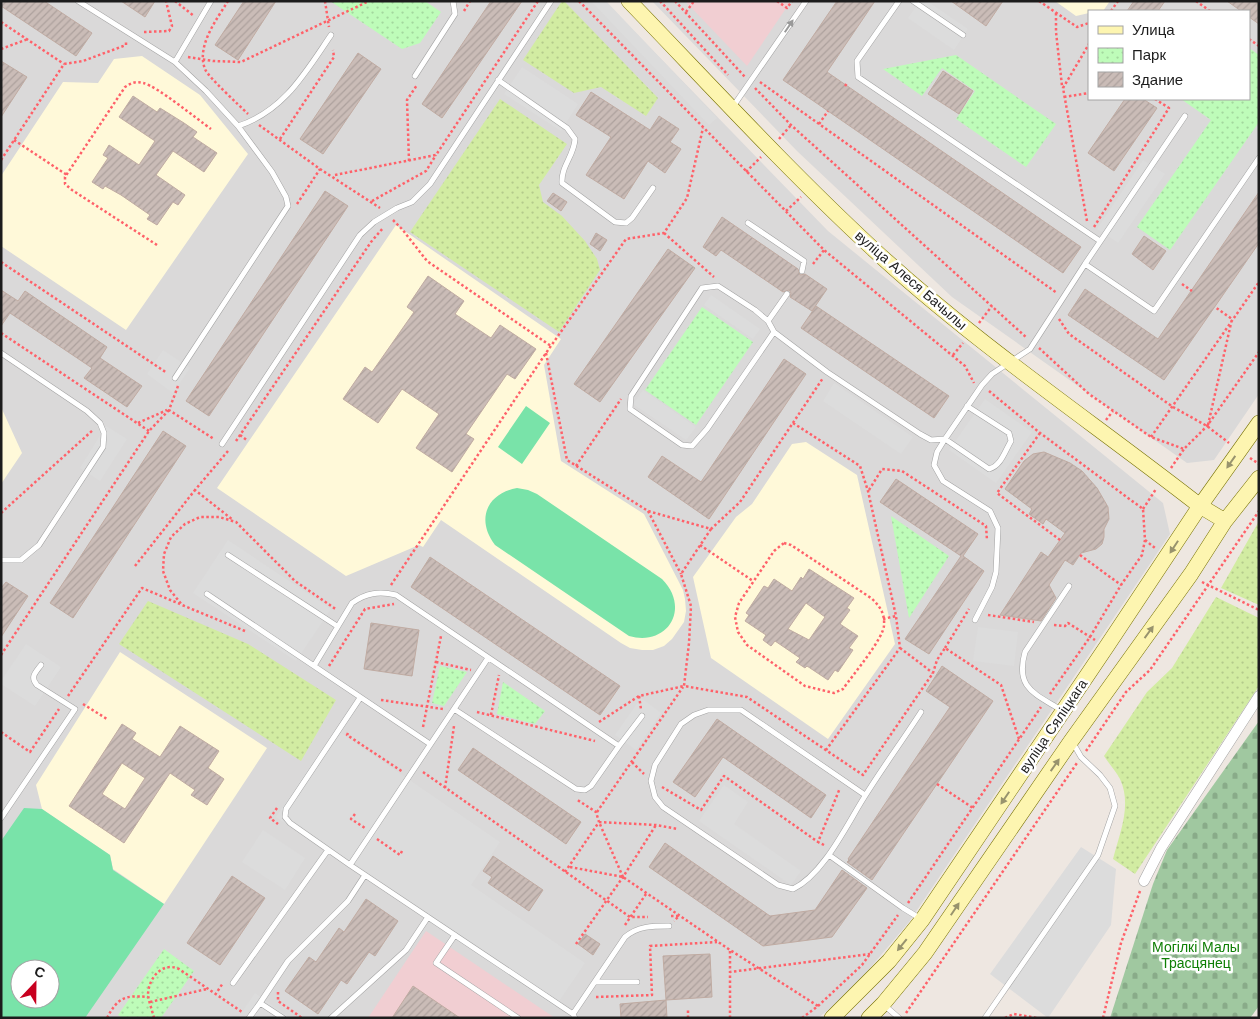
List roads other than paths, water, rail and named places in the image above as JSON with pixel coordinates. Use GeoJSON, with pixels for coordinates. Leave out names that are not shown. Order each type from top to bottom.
{"type":"FeatureCollection","features":[{"type":"Feature","properties":{"kind":"main road","name":"вуліца Алеся Бачылы"},"geometry":{"type":"LineString","coordinates":[[629,1],[811,188],[872,248],[928,297],[1200,506],[1225,521]]}},
{"type":"Feature","properties":{"kind":"main road","name":"вуліца Сяліцкага"},"geometry":{"type":"LineString","coordinates":[[832,1018],[889,961],[922,920],[1200,506],[1259,423]]}},
{"type":"Feature","properties":{"kind":"main road","name":"вуліца Сяліцкага"},"geometry":{"type":"LineString","coordinates":[[869,1018],[925,953],[1071,741],[1191,574],[1225,521],[1259,478]]}},
{"type":"Feature","properties":{"kind":"street"},"geometry":{"type":"LineString","coordinates":[[1144,880],[1161,848],[1259,696]]}},
{"type":"Feature","properties":{"kind":"lane"},"geometry":{"type":"LineString","coordinates":[[78,1],[175,62],[206,91],[238,126],[272,172],[286,196],[288,206],[175,378]]}},
{"type":"Feature","properties":{"kind":"lane"},"geometry":{"type":"LineString","coordinates":[[86,6],[90,1]]}},
{"type":"Feature","properties":{"kind":"lane"},"geometry":{"type":"LineString","coordinates":[[175,62],[211,1]]}},
{"type":"Feature","properties":{"kind":"lane"},"geometry":{"type":"LineString","coordinates":[[415,76],[455,14],[452,1]]}},
{"type":"Feature","properties":{"kind":"lane"},"geometry":{"type":"LineString","coordinates":[[222,444],[360,235],[374,222],[389,216],[412,202],[430,184],[551,1]]}},
{"type":"Feature","properties":{"kind":"lane"},"geometry":{"type":"LineString","coordinates":[[732,108],[806,1]]}},
{"type":"Feature","properties":{"kind":"lane"},"geometry":{"type":"LineString","coordinates":[[898,1],[857,62],[858,77],[1100,241]]}},
{"type":"Feature","properties":{"kind":"lane"},"geometry":{"type":"LineString","coordinates":[[913,1],[963,35]]}},
{"type":"Feature","properties":{"kind":"lane"},"geometry":{"type":"LineString","coordinates":[[238,126],[254,120],[283,99],[295,87],[331,35]]}},
{"type":"Feature","properties":{"kind":"lane"},"geometry":{"type":"LineString","coordinates":[[498,80],[567,128],[575,139],[574,150],[561,173],[562,183],[616,222],[626,223],[632,218],[653,188]]}},
{"type":"Feature","properties":{"kind":"lane"},"geometry":{"type":"LineString","coordinates":[[977,617],[992,587],[996,572],[998,528],[990,511],[943,481],[934,465],[937,452],[982,385],[992,374],[1030,348],[1034,343],[1100,241],[1185,116]]}},
{"type":"Feature","properties":{"kind":"lane"},"geometry":{"type":"LineString","coordinates":[[1085,264],[1154,311],[1259,158]]}},
{"type":"Feature","properties":{"kind":"lane"},"geometry":{"type":"LineString","coordinates":[[748,223],[804,261],[802,271]]}},
{"type":"Feature","properties":{"kind":"lane"},"geometry":{"type":"LineString","coordinates":[[774,332],[707,429],[692,446],[682,445],[630,409],[631,396],[702,288],[718,286],[755,310],[768,321],[774,332],[827,372],[920,434],[931,440],[945,439],[989,468],[994,467],[999,463],[1011,441],[1009,433],[967,406]]}},
{"type":"Feature","properties":{"kind":"lane"},"geometry":{"type":"LineString","coordinates":[[768,321],[787,294]]}},
{"type":"Feature","properties":{"kind":"lane"},"geometry":{"type":"LineString","coordinates":[[1,353],[87,411],[100,424],[104,433],[103,447],[39,545],[21,560],[1,560]]}},
{"type":"Feature","properties":{"kind":"lane"},"geometry":{"type":"LineString","coordinates":[[228,555],[337,626]]}},
{"type":"Feature","properties":{"kind":"lane"},"geometry":{"type":"LineString","coordinates":[[1063,712],[1032,691],[1025,683],[1022,674],[1022,664],[1026,652],[1069,586]]}},
{"type":"Feature","properties":{"kind":"lane"},"geometry":{"type":"LineString","coordinates":[[314,666],[352,603],[362,596],[372,593],[396,595],[620,746]]}},
{"type":"Feature","properties":{"kind":"lane"},"geometry":{"type":"LineString","coordinates":[[207,594],[430,744]]}},
{"type":"Feature","properties":{"kind":"lane"},"geometry":{"type":"LineString","coordinates":[[350,864],[488,658]]}},
{"type":"Feature","properties":{"kind":"lane"},"geometry":{"type":"LineString","coordinates":[[1,818],[75,709],[34,681],[33,676],[41,666]]}},
{"type":"Feature","properties":{"kind":"lane"},"geometry":{"type":"LineString","coordinates":[[360,698],[286,809],[285,817],[290,823],[574,1016],[625,937],[633,930],[645,927],[669,926]]}},
{"type":"Feature","properties":{"kind":"lane"},"geometry":{"type":"LineString","coordinates":[[454,709],[576,789],[585,790],[591,786],[642,716]]}},
{"type":"Feature","properties":{"kind":"lane"},"geometry":{"type":"LineString","coordinates":[[865,795],[741,710],[708,710],[694,715],[681,724],[655,765],[651,781],[655,797],[663,807],[778,884],[792,889],[801,885],[831,853],[865,795],[921,712]]}},
{"type":"Feature","properties":{"kind":"lane"},"geometry":{"type":"LineString","coordinates":[[986,1018],[1098,855],[1110,824],[1115,806],[1110,788],[1100,775],[1081,758],[1071,741]]}},
{"type":"Feature","properties":{"kind":"lane"},"geometry":{"type":"LineString","coordinates":[[233,983],[328,850]]}},
{"type":"Feature","properties":{"kind":"lane"},"geometry":{"type":"LineString","coordinates":[[831,853],[903,908],[922,920]]}},
{"type":"Feature","properties":{"kind":"lane"},"geometry":{"type":"LineString","coordinates":[[250,1018],[288,961],[348,901],[365,875]]}},
{"type":"Feature","properties":{"kind":"lane"},"geometry":{"type":"LineString","coordinates":[[331,1018],[406,950],[428,917]]}},
{"type":"Feature","properties":{"kind":"lane"},"geometry":{"type":"LineString","coordinates":[[455,935],[436,963],[518,1018]]}},
{"type":"Feature","properties":{"kind":"lane"},"geometry":{"type":"LineString","coordinates":[[595,982],[637,982]]}},
{"type":"Feature","properties":{"kind":"lane"},"geometry":{"type":"LineString","coordinates":[[260,1003],[283,1018]]}},
{"type":"Feature","properties":{"kind":"lane"},"geometry":{"type":"LineString","coordinates":[[883,1004],[899,1018]]}},
{"type":"Feature","properties":{"kind":"park label","name":"Могілкі Малы Трасцянец"},"geometry":{"type":"Point","coordinates":[1196,956]}}]}
